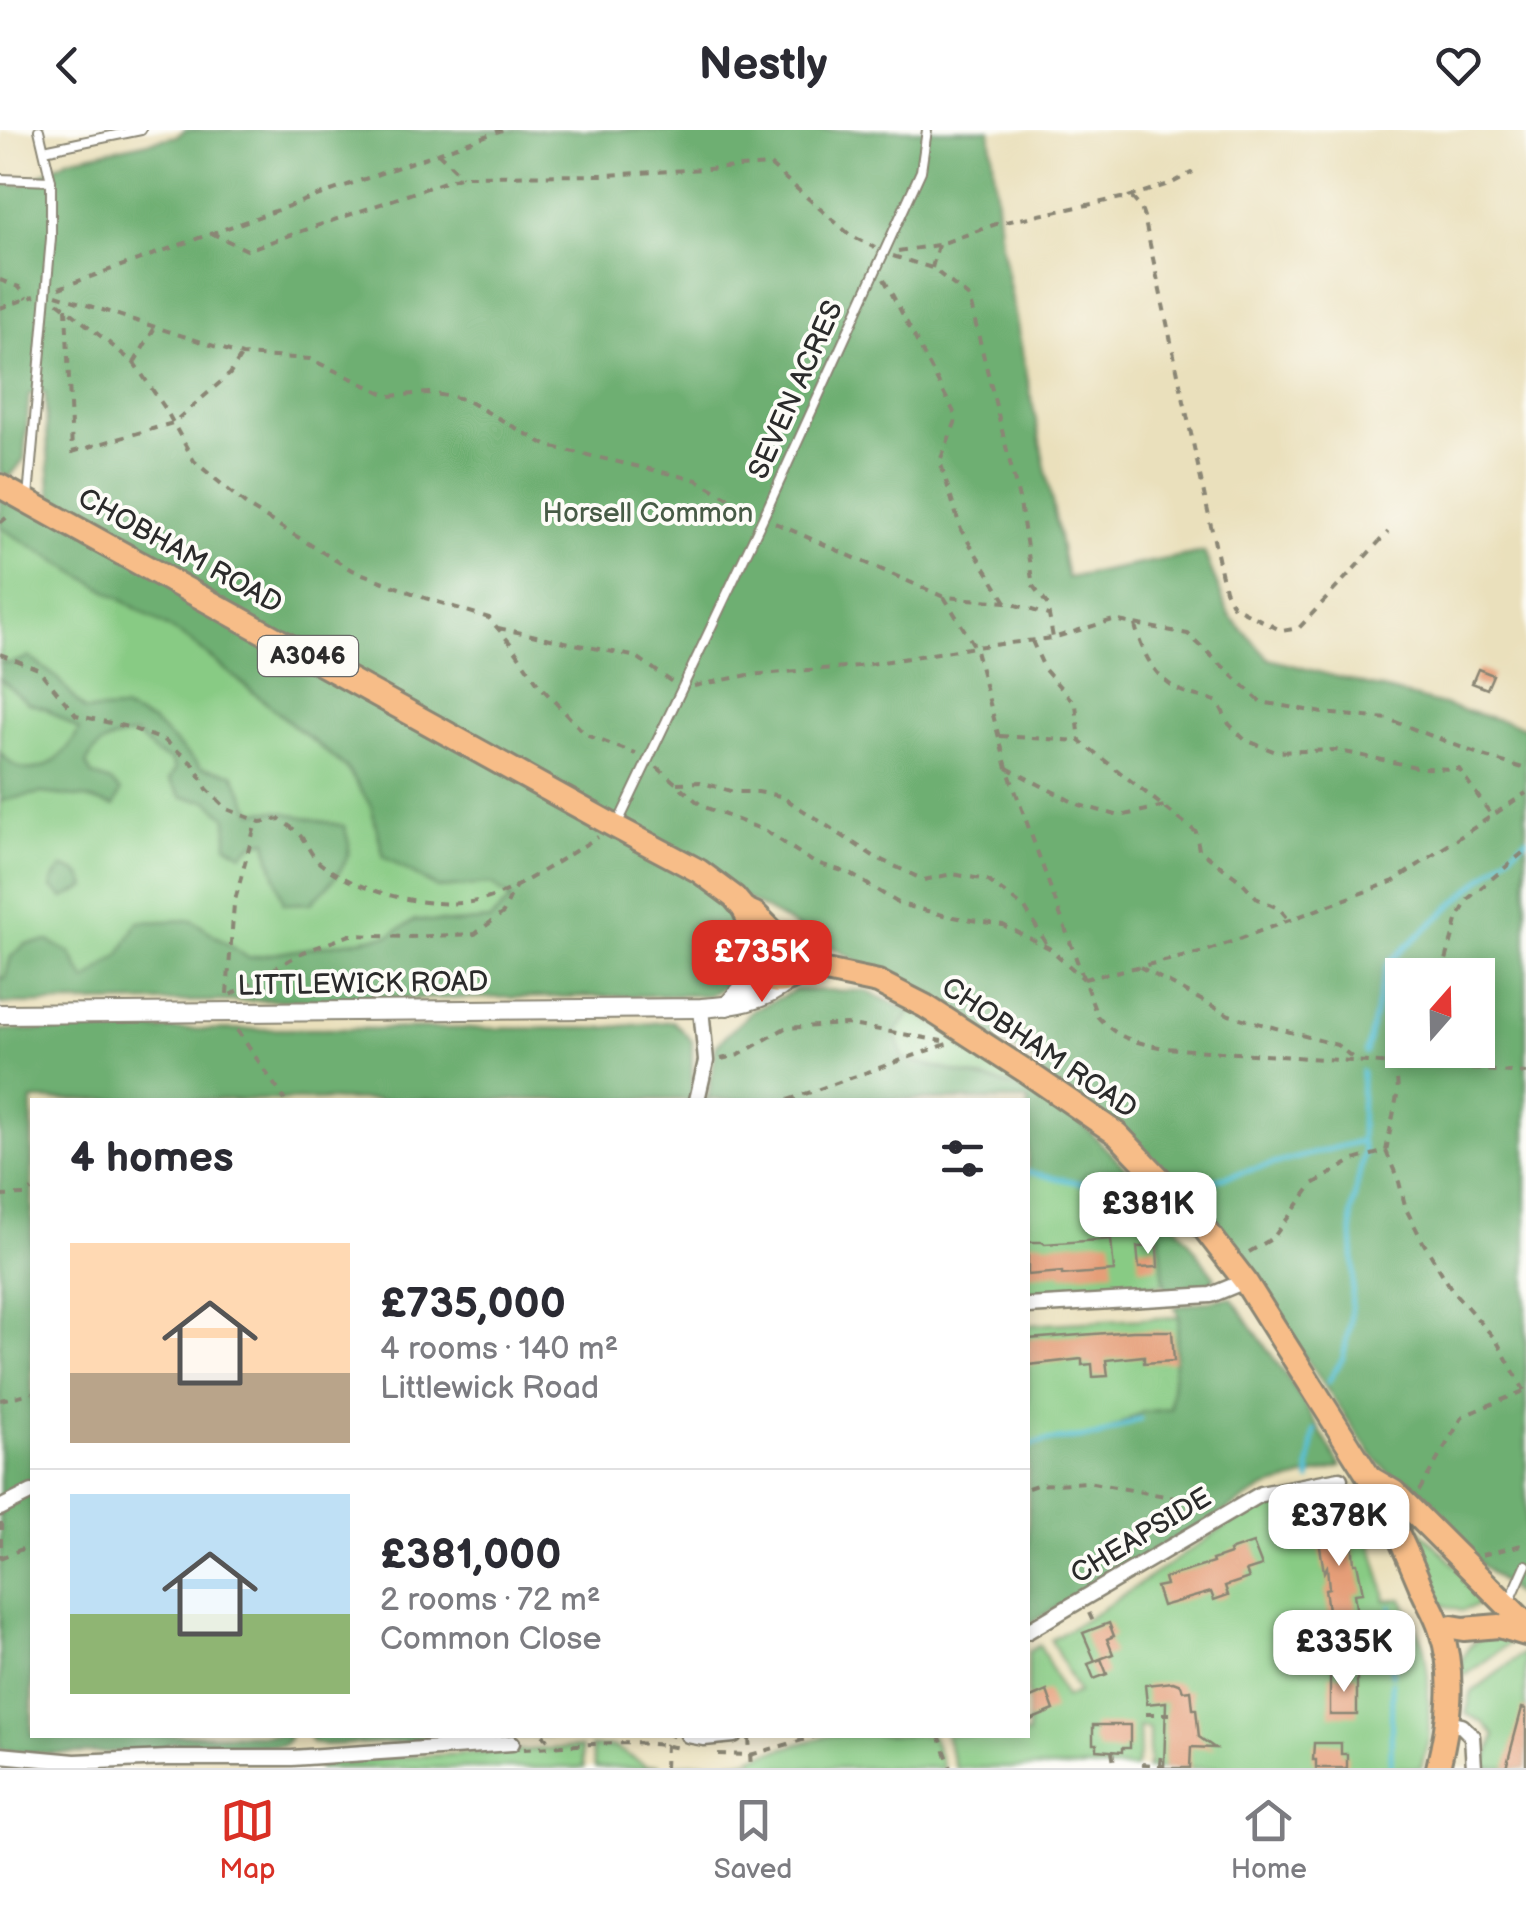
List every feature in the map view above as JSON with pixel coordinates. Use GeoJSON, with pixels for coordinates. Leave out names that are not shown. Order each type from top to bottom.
{"type":"FeatureCollection","features":[{"type":"Feature","properties":{"kind":"main road","name":"CHOBHAM ROAD"},"geometry":{"type":"LineString","coordinates":[[0,486],[699,871],[787,941],[926,1006],[1117,1134],[1196,1216],[1238,1272],[1387,1510],[1447,1629],[1448,1723],[1438,1768]]}},
{"type":"Feature","properties":{"kind":"main road"},"geometry":{"type":"LineString","coordinates":[[744,908],[755,938],[758,961],[764,976],[773,982],[794,975],[801,952],[787,941],[766,940],[758,961]]}},
{"type":"Feature","properties":{"kind":"main road","name":"CHOBHAM ROAD"},"geometry":{"type":"LineString","coordinates":[[794,975],[860,976]]}},
{"type":"Feature","properties":{"kind":"main road"},"geometry":{"type":"LineString","coordinates":[[1369,1477],[1394,1492],[1526,1624]]}},
{"type":"Feature","properties":{"kind":"main road"},"geometry":{"type":"LineString","coordinates":[[1447,1629],[1464,1619],[1507,1607]]}},
{"type":"Feature","properties":{"kind":"main road"},"geometry":{"type":"LineString","coordinates":[[1447,1629],[1499,1626],[1526,1634]]}},
{"type":"Feature","properties":{"kind":"street"},"geometry":{"type":"LineString","coordinates":[[727,1007],[758,961]]}},
{"type":"Feature","properties":{"kind":"street","name":"LITTLEWICK ROAD"},"geometry":{"type":"LineString","coordinates":[[0,1014],[727,1007],[752,1001],[779,988],[794,975]]}},
{"type":"Feature","properties":{"kind":"street"},"geometry":{"type":"LineString","coordinates":[[697,1098],[706,1061],[701,1008]]}},
{"type":"Feature","properties":{"kind":"street"},"geometry":{"type":"LineString","coordinates":[[1030,1306],[1211,1295],[1238,1272]]}},
{"type":"Feature","properties":{"kind":"street","name":"CHEAPSIDE"},"geometry":{"type":"LineString","coordinates":[[1030,1630],[1260,1494],[1340,1479]]}},
{"type":"Feature","properties":{"kind":"street"},"geometry":{"type":"LineString","coordinates":[[0,1508],[30,1493]]}},
{"type":"Feature","properties":{"kind":"street"},"geometry":{"type":"LineString","coordinates":[[1448,1723],[1462,1726],[1472,1736],[1474,1768]]}},
{"type":"Feature","properties":{"kind":"street"},"geometry":{"type":"LineString","coordinates":[[0,1755],[74,1762],[180,1763],[512,1743]]}},
{"type":"Feature","properties":{"kind":"lane"},"geometry":{"type":"LineString","coordinates":[[28,501],[52,238],[50,181],[39,130]]}},
{"type":"Feature","properties":{"kind":"lane"},"geometry":{"type":"LineString","coordinates":[[44,150],[140,130]]}},
{"type":"Feature","properties":{"kind":"lane","name":"SEVEN ACRES"},"geometry":{"type":"LineString","coordinates":[[616,827],[763,518],[921,171],[927,130]]}},
{"type":"Feature","properties":{"kind":"lane"},"geometry":{"type":"LineString","coordinates":[[0,179],[50,181]]}},
{"type":"Feature","properties":{"kind":"lane"},"geometry":{"type":"LineString","coordinates":[[1507,1607],[1526,1565]]}},
{"type":"Feature","properties":{"kind":"path"},"geometry":{"type":"LineString","coordinates":[[0,308],[502,130]]}},
{"type":"Feature","properties":{"kind":"path"},"geometry":{"type":"LineString","coordinates":[[438,153],[462,176]]}},
{"type":"Feature","properties":{"kind":"path"},"geometry":{"type":"LineString","coordinates":[[211,233],[247,250],[462,176],[607,175],[770,165],[850,236],[932,268],[970,296],[1020,503],[1033,586],[1047,604],[1053,638]]}},
{"type":"Feature","properties":{"kind":"path"},"geometry":{"type":"LineString","coordinates":[[884,252],[938,245],[996,224],[1128,198],[1193,172]]}},
{"type":"Feature","properties":{"kind":"path"},"geometry":{"type":"LineString","coordinates":[[1128,198],[1136,202],[1144,217],[1225,590],[1233,606],[1282,631],[1299,628],[1388,532]]}},
{"type":"Feature","properties":{"kind":"path"},"geometry":{"type":"LineString","coordinates":[[932,268],[938,245]]}},
{"type":"Feature","properties":{"kind":"path"},"geometry":{"type":"LineString","coordinates":[[877,266],[957,418],[940,462],[961,530],[1006,602]]}},
{"type":"Feature","properties":{"kind":"path"},"geometry":{"type":"LineString","coordinates":[[0,280],[19,288],[27,299]]}},
{"type":"Feature","properties":{"kind":"path"},"geometry":{"type":"LineString","coordinates":[[46,292],[134,364],[194,461],[250,508],[350,569],[489,618],[540,684],[586,734],[649,761],[702,806],[766,831],[813,862],[849,873],[900,904],[1003,925],[1049,948],[1084,979]]}},
{"type":"Feature","properties":{"kind":"path"},"geometry":{"type":"LineString","coordinates":[[46,292],[242,355],[310,359],[390,396],[429,393],[464,398],[548,446],[697,480],[763,518],[944,598],[1006,602],[1049,615]]}},
{"type":"Feature","properties":{"kind":"path"},"geometry":{"type":"LineString","coordinates":[[66,308],[72,452],[173,423],[230,374],[242,355]]}},
{"type":"Feature","properties":{"kind":"path"},"geometry":{"type":"LineString","coordinates":[[134,364],[155,327]]}},
{"type":"Feature","properties":{"kind":"path"},"geometry":{"type":"LineString","coordinates":[[944,598],[974,647],[1007,768],[1097,1016],[1112,1032],[1164,1048],[1385,1063]]}},
{"type":"Feature","properties":{"kind":"path"},"geometry":{"type":"LineString","coordinates":[[498,628],[637,657],[682,688],[748,674],[858,666],[1053,638],[1113,620],[1188,634],[1260,702],[1388,720],[1526,768]]}},
{"type":"Feature","properties":{"kind":"path"},"geometry":{"type":"LineString","coordinates":[[1135,625],[1140,644],[1156,672],[1179,690],[1218,702],[1229,724],[1246,740],[1276,752],[1335,750],[1421,768],[1458,769],[1492,816]]}},
{"type":"Feature","properties":{"kind":"path"},"geometry":{"type":"LineString","coordinates":[[1032,640],[1046,670],[1076,706],[1080,741]]}},
{"type":"Feature","properties":{"kind":"path"},"geometry":{"type":"LineString","coordinates":[[0,654],[38,670],[76,715],[166,741],[194,765],[208,789],[227,809],[260,822],[280,819],[300,834],[318,862],[354,883],[391,896],[450,904],[497,895],[616,827]]}},
{"type":"Feature","properties":{"kind":"path"},"geometry":{"type":"LineString","coordinates":[[998,736],[1080,741],[1196,832],[1200,850],[1258,899],[1280,909],[1288,920]]}},
{"type":"Feature","properties":{"kind":"path"},"geometry":{"type":"LineString","coordinates":[[1007,768],[1079,805],[1120,816],[1165,806]]}},
{"type":"Feature","properties":{"kind":"path"},"geometry":{"type":"LineString","coordinates":[[675,783],[700,782],[734,792],[781,796],[875,858],[924,880],[952,874],[987,880],[1025,908],[1049,948]]}},
{"type":"Feature","properties":{"kind":"path"},"geometry":{"type":"LineString","coordinates":[[1084,979],[1204,952],[1394,880],[1526,793]]}},
{"type":"Feature","properties":{"kind":"path"},"geometry":{"type":"LineString","coordinates":[[256,821],[234,904],[227,998],[301,953],[350,935],[408,938],[475,934],[503,913],[516,884]]}},
{"type":"Feature","properties":{"kind":"path"},"geometry":{"type":"LineString","coordinates":[[1447,958],[1458,917],[1469,898],[1526,850]]}},
{"type":"Feature","properties":{"kind":"path"},"geometry":{"type":"LineString","coordinates":[[1138,966],[1229,1014],[1337,1045],[1358,1062]]}},
{"type":"Feature","properties":{"kind":"path"},"geometry":{"type":"LineString","coordinates":[[225,1012],[284,1098]]}},
{"type":"Feature","properties":{"kind":"path"},"geometry":{"type":"LineString","coordinates":[[706,1061],[739,1056],[785,1028],[846,1024],[952,1043],[794,1098]]}},
{"type":"Feature","properties":{"kind":"path"},"geometry":{"type":"LineString","coordinates":[[1396,1068],[1398,1091],[1386,1151],[1406,1208],[1452,1290],[1496,1340],[1525,1390],[1463,1416],[1409,1508]]}},
{"type":"Feature","properties":{"kind":"path"},"geometry":{"type":"LineString","coordinates":[[1468,1068],[1526,1072]]}},
{"type":"Feature","properties":{"kind":"path"},"geometry":{"type":"LineString","coordinates":[[1238,1272],[1273,1238],[1314,1184],[1354,1160],[1386,1151]]}},
{"type":"Feature","properties":{"kind":"path"},"geometry":{"type":"LineString","coordinates":[[0,1196],[30,1191]]}},
{"type":"Feature","properties":{"kind":"path"},"geometry":{"type":"LineString","coordinates":[[0,1400],[30,1393]]}},
{"type":"Feature","properties":{"kind":"path"},"geometry":{"type":"LineString","coordinates":[[1030,1487],[1088,1482],[1198,1500],[1221,1506],[1225,1514]]}},
{"type":"Feature","properties":{"kind":"path"},"geometry":{"type":"LineString","coordinates":[[0,1508],[0,1558],[30,1547]]}},
{"type":"Feature","properties":{"kind":"path"},"geometry":{"type":"LineString","coordinates":[[1480,1556],[1526,1544]]}},
{"type":"Feature","properties":{"kind":"path"},"geometry":{"type":"LineString","coordinates":[[1146,1714],[1170,1714]]}},
{"type":"Feature","properties":{"kind":"path"},"geometry":{"type":"LineString","coordinates":[[665,1768],[670,1738]]}},
{"type":"Feature","properties":{"kind":"path"},"geometry":{"type":"LineString","coordinates":[[749,1738],[752,1768]]}},
{"type":"Feature","properties":{"kind":"path"},"geometry":{"type":"LineString","coordinates":[[941,1738],[951,1768]]}},
{"type":"Feature","properties":{"kind":"path"},"geometry":{"type":"LineString","coordinates":[[1112,1752],[1116,1768]]}},
{"type":"Feature","properties":{"kind":"path"},"geometry":{"type":"LineString","coordinates":[[1142,1764],[1162,1765],[1161,1752]]}},
{"type":"Feature","properties":{"kind":"green space","name":"Horsell Common"},"geometry":{"type":"Polygon","coordinates":[[[186,130],[990,130],[1001,244],[1067,578],[1204,552],[1229,615],[1269,659],[1526,727],[1526,1603],[1453,1541],[1373,1456],[1226,1243],[1037,1069],[1036,1062],[745,898],[717,893],[746,939],[743,974],[709,995],[0,1004],[0,978],[5,978],[11,957],[25,944],[49,941],[70,953],[86,981],[120,954],[138,922],[192,920],[248,958],[390,935],[415,920],[490,920],[511,899],[492,884],[438,888],[384,857],[371,806],[347,768],[189,640],[0,527],[0,492],[173,570],[114,535],[93,530],[58,511],[50,490],[45,392],[29,394],[24,459],[10,477],[0,472],[0,183],[23,185],[69,159],[177,136],[186,130]]]}},
{"type":"Feature","properties":{"kind":"green space"},"geometry":{"type":"Polygon","coordinates":[[[0,527],[189,640],[347,769],[371,806],[384,857],[438,888],[492,884],[511,899],[490,920],[415,920],[391,935],[248,958],[192,920],[120,954],[86,981],[70,953],[11,957],[5,979],[0,978],[0,527]]]}},
{"type":"Feature","properties":{"kind":"green space"},"geometry":{"type":"Polygon","coordinates":[[[29,657],[56,677],[85,711],[123,709],[153,722],[201,767],[233,774],[253,812],[278,811],[344,826],[349,850],[339,872],[311,903],[284,904],[267,840],[254,843],[242,854],[227,845],[227,818],[208,801],[182,797],[169,780],[175,770],[171,760],[158,755],[136,734],[106,742],[86,764],[92,775],[111,782],[121,791],[114,806],[41,793],[0,801],[0,752],[22,768],[44,766],[64,752],[79,730],[45,708],[28,703],[0,679],[0,661],[10,664],[29,657]]]}},
{"type":"Feature","properties":{"kind":"green space"},"geometry":{"type":"Polygon","coordinates":[[[62,868],[77,873],[86,887],[64,898],[52,888],[52,881],[62,868]]]}},
{"type":"Feature","properties":{"kind":"green space"},"geometry":{"type":"Polygon","coordinates":[[[796,990],[865,991],[912,1011],[896,1032],[903,1059],[1036,1092],[1078,1120],[1147,1190],[1215,1278],[1202,1289],[1169,1295],[1158,1231],[1147,1213],[1098,1188],[1030,1172],[1030,1098],[708,1098],[716,1045],[753,1010],[796,990]]]}},
{"type":"Feature","properties":{"kind":"green space"},"geometry":{"type":"Polygon","coordinates":[[[912,1011],[965,1041],[1030,1090],[903,1059],[896,1032],[912,1011]]]}},
{"type":"Feature","properties":{"kind":"green space"},"geometry":{"type":"Polygon","coordinates":[[[673,1021],[692,1041],[692,1093],[705,1098],[30,1098],[30,1738],[289,1738],[280,1745],[180,1749],[177,1742],[166,1744],[165,1749],[103,1752],[0,1750],[0,1030],[601,1028],[673,1021]]]}},
{"type":"Feature","properties":{"kind":"green space"},"geometry":{"type":"Polygon","coordinates":[[[1030,1172],[1101,1189],[1138,1206],[1158,1230],[1164,1284],[1030,1293],[1030,1172]]]}},
{"type":"Feature","properties":{"kind":"green space"},"geometry":{"type":"Polygon","coordinates":[[[1231,1297],[1298,1393],[1341,1467],[1265,1488],[1030,1623],[1030,1445],[1098,1436],[1143,1412],[1170,1409],[1179,1317],[1175,1307],[1231,1297]]]}},
{"type":"Feature","properties":{"kind":"green space"},"geometry":{"type":"Polygon","coordinates":[[[1179,1317],[1170,1409],[1143,1412],[1098,1436],[1030,1445],[1030,1325],[1179,1317]]]}},
{"type":"Feature","properties":{"kind":"green space"},"geometry":{"type":"Polygon","coordinates":[[[1318,1493],[1360,1504],[1384,1600],[1402,1599],[1423,1642],[1429,1736],[1421,1768],[1146,1768],[1149,1728],[1139,1727],[1140,1752],[1135,1768],[956,1768],[946,1738],[1030,1738],[1030,1651],[1040,1645],[1065,1698],[1078,1693],[1051,1640],[1249,1511],[1274,1500],[1318,1493]]]}},
{"type":"Feature","properties":{"kind":"green space"},"geometry":{"type":"Polygon","coordinates":[[[1405,1519],[1490,1601],[1461,1611],[1440,1604],[1405,1519]]]}},
{"type":"Feature","properties":{"kind":"green space"},"geometry":{"type":"Polygon","coordinates":[[[1497,1634],[1511,1642],[1466,1675],[1461,1674],[1470,1646],[1497,1634]]]}},
{"type":"Feature","properties":{"kind":"green space"},"geometry":{"type":"Polygon","coordinates":[[[1525,1652],[1526,1768],[1484,1768],[1495,1735],[1483,1722],[1466,1714],[1472,1692],[1525,1652]]]}},
{"type":"Feature","properties":{"kind":"green space"},"geometry":{"type":"Polygon","coordinates":[[[310,1738],[489,1738],[322,1745],[310,1738]]]}},
{"type":"Feature","properties":{"kind":"green space"},"geometry":{"type":"Polygon","coordinates":[[[821,1738],[933,1738],[944,1768],[753,1768],[752,1757],[821,1738]]]}},
{"type":"Feature","properties":{"kind":"green space"},"geometry":{"type":"Polygon","coordinates":[[[581,1747],[584,1768],[319,1768],[318,1762],[581,1747]]]}},
{"type":"Feature","properties":{"kind":"green space"},"geometry":{"type":"Polygon","coordinates":[[[591,1747],[614,1747],[647,1766],[659,1768],[595,1768],[591,1747]]]}},
{"type":"Feature","properties":{"kind":"green space"},"geometry":{"type":"Polygon","coordinates":[[[748,1759],[748,1768],[675,1768],[677,1764],[748,1759]]]}},
{"type":"Feature","properties":{"kind":"building"},"geometry":{"type":"Polygon","coordinates":[[[1478,669],[1493,675],[1487,689],[1472,683],[1478,669]]]}},
{"type":"Feature","properties":{"kind":"building"},"geometry":{"type":"Polygon","coordinates":[[[1111,1239],[1114,1271],[1030,1275],[1030,1242],[1111,1239]]]}},
{"type":"Feature","properties":{"kind":"building"},"geometry":{"type":"Polygon","coordinates":[[[1157,1246],[1158,1267],[1139,1268],[1137,1247],[1157,1246]]]}},
{"type":"Feature","properties":{"kind":"building"},"geometry":{"type":"Polygon","coordinates":[[[1172,1331],[1174,1361],[1144,1363],[1144,1356],[1106,1360],[1108,1376],[1093,1377],[1092,1364],[1082,1365],[1082,1359],[1030,1365],[1030,1339],[1172,1331]]]}},
{"type":"Feature","properties":{"kind":"building"},"geometry":{"type":"Polygon","coordinates":[[[1321,1495],[1340,1499],[1334,1532],[1351,1529],[1354,1563],[1363,1593],[1354,1594],[1360,1634],[1339,1636],[1338,1627],[1330,1624],[1325,1589],[1329,1588],[1327,1567],[1324,1572],[1316,1522],[1321,1495]]]}},
{"type":"Feature","properties":{"kind":"building"},"geometry":{"type":"Polygon","coordinates":[[[1253,1543],[1262,1566],[1246,1571],[1249,1578],[1225,1586],[1228,1595],[1214,1600],[1211,1592],[1162,1606],[1156,1587],[1166,1585],[1164,1578],[1213,1563],[1229,1551],[1253,1543]]]}},
{"type":"Feature","properties":{"kind":"building"},"geometry":{"type":"Polygon","coordinates":[[[1109,1623],[1114,1636],[1107,1639],[1113,1654],[1095,1661],[1083,1633],[1109,1623]]]}},
{"type":"Feature","properties":{"kind":"building"},"geometry":{"type":"Polygon","coordinates":[[[1101,1659],[1107,1674],[1094,1679],[1088,1664],[1101,1659]]]}},
{"type":"Feature","properties":{"kind":"building"},"geometry":{"type":"Polygon","coordinates":[[[1330,1675],[1357,1675],[1357,1715],[1330,1715],[1330,1675]]]}},
{"type":"Feature","properties":{"kind":"building"},"geometry":{"type":"Polygon","coordinates":[[[1145,1685],[1181,1685],[1183,1691],[1191,1690],[1199,1737],[1215,1748],[1191,1747],[1190,1768],[1164,1768],[1166,1702],[1147,1704],[1145,1685]]]}},
{"type":"Feature","properties":{"kind":"building"},"geometry":{"type":"Polygon","coordinates":[[[1047,1691],[1054,1710],[1030,1720],[1030,1698],[1047,1691]]]}},
{"type":"Feature","properties":{"kind":"building"},"geometry":{"type":"Polygon","coordinates":[[[1522,1708],[1526,1709],[1526,1768],[1506,1768],[1522,1708]]]}},
{"type":"Feature","properties":{"kind":"building"},"geometry":{"type":"Polygon","coordinates":[[[1093,1725],[1130,1725],[1130,1748],[1122,1748],[1122,1752],[1097,1750],[1097,1744],[1093,1744],[1093,1725]]]}},
{"type":"Feature","properties":{"kind":"building"},"geometry":{"type":"Polygon","coordinates":[[[1314,1743],[1341,1743],[1341,1754],[1347,1754],[1347,1768],[1316,1768],[1314,1743]]]}},
{"type":"Feature","properties":{"kind":"waterway"},"geometry":{"type":"LineString","coordinates":[[1366,1053],[1390,961],[1526,839]]}},
{"type":"Feature","properties":{"kind":"waterway"},"geometry":{"type":"LineString","coordinates":[[1328,1382],[1343,1358],[1350,1324],[1354,1267],[1351,1214],[1364,1152],[1362,1071]]}},
{"type":"Feature","properties":{"kind":"waterway"},"geometry":{"type":"LineString","coordinates":[[1194,1185],[1361,1141]]}},
{"type":"Feature","properties":{"kind":"waterway"},"geometry":{"type":"LineString","coordinates":[[1030,1172],[1108,1189]]}},
{"type":"Feature","properties":{"kind":"waterway"},"geometry":{"type":"LineString","coordinates":[[1030,1445],[1098,1436],[1140,1419]]}},
{"type":"Feature","properties":{"kind":"waterway"},"geometry":{"type":"LineString","coordinates":[[1310,1480],[1315,1430]]}},
{"type":"Feature","properties":{"kind":"waterway"},"geometry":{"type":"LineString","coordinates":[[1318,1491],[1357,1501]]}},
{"type":"Feature","properties":{"kind":"waterway"},"geometry":{"type":"LineString","coordinates":[[1391,1606],[1392,1675]]}},
{"type":"Feature","properties":{"kind":"waterway"},"geometry":{"type":"LineString","coordinates":[[1391,1768],[1392,1683]]}}]}
